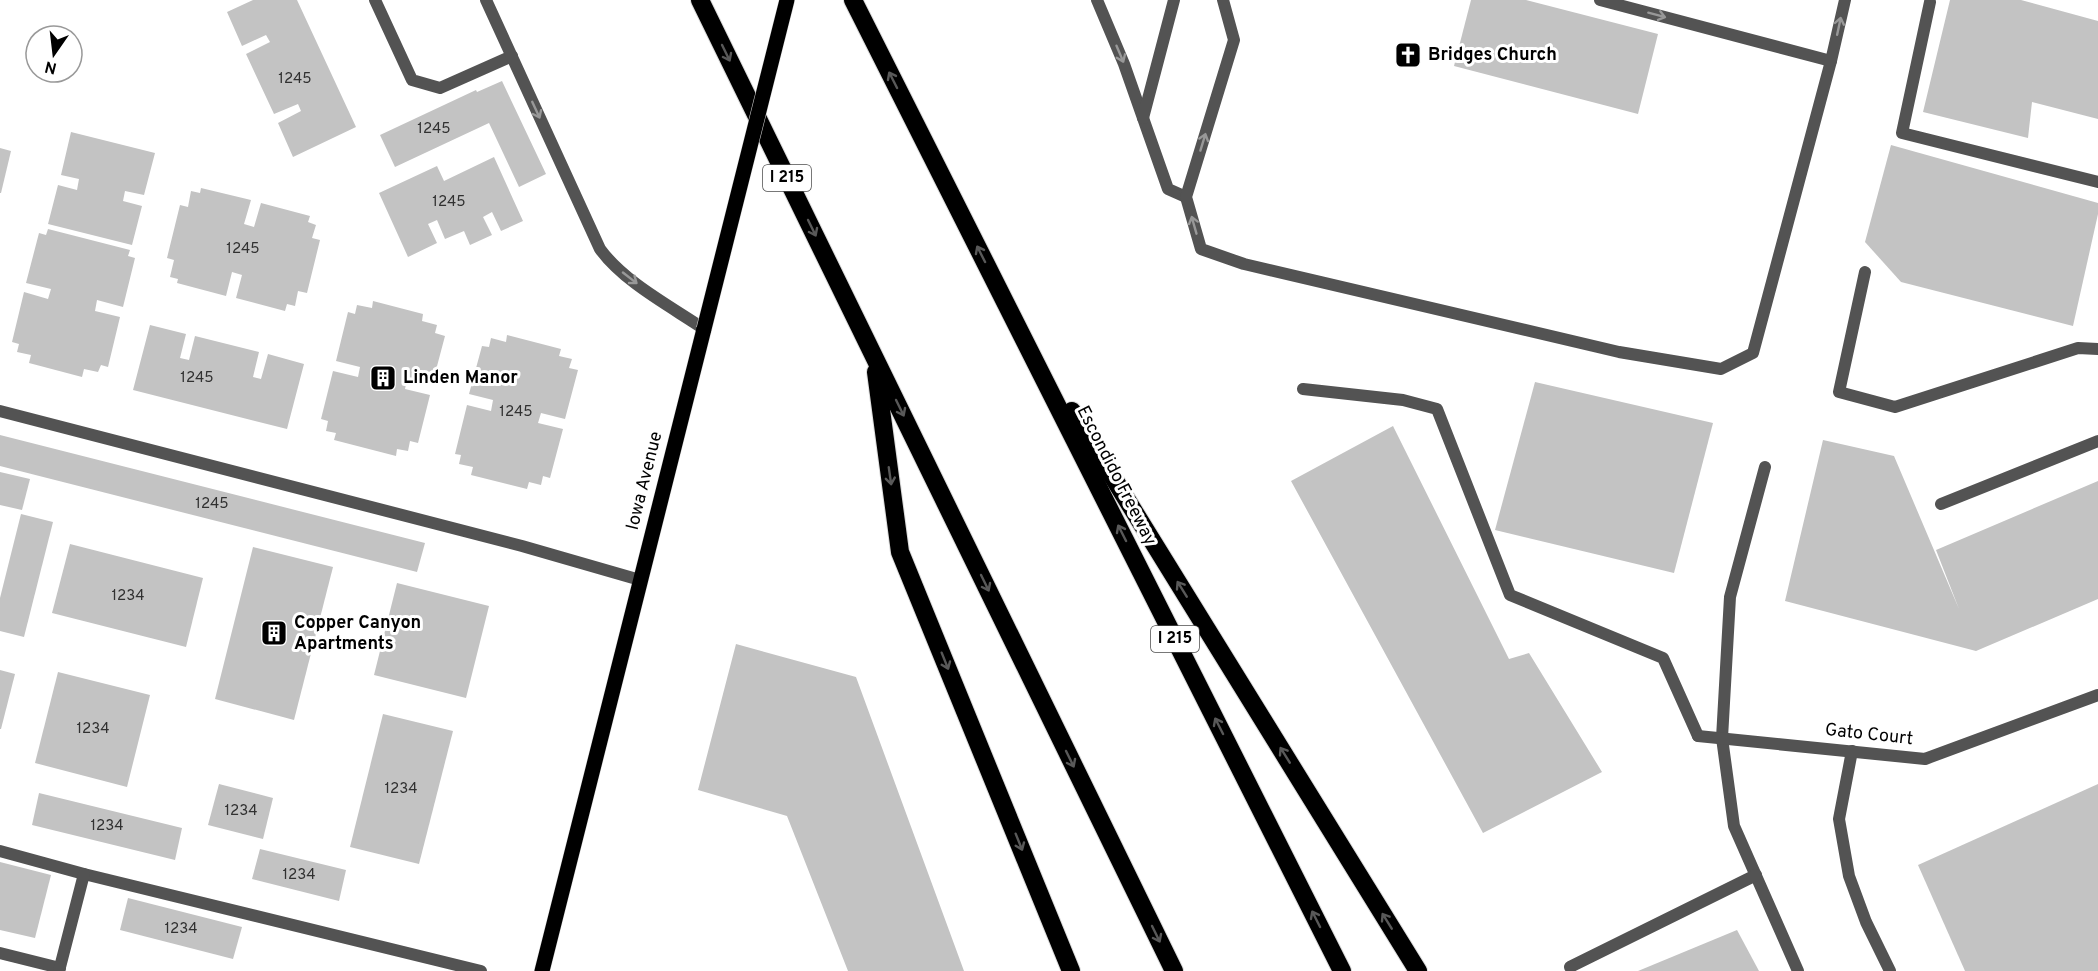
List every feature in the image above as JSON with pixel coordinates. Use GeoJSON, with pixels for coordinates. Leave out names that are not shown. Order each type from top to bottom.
{"type":"FeatureCollection","features":[{"type":"Feature","properties":{"kind":"highway","name":"I 215"},"geometry":{"type":"LineString","coordinates":[[700,0],[1174,971]]}},
{"type":"Feature","properties":{"kind":"highway","name":"Escondido Freeway"},"geometry":{"type":"LineString","coordinates":[[853,0],[1342,971]]}},
{"type":"Feature","properties":{"kind":"highway"},"geometry":{"type":"LineString","coordinates":[[1008,306],[1418,971]]}},
{"type":"Feature","properties":{"kind":"highway"},"geometry":{"type":"LineString","coordinates":[[874,355],[900,552],[1071,971]]}},
{"type":"Feature","properties":{"kind":"main road","name":"Iowa Avenue"},"geometry":{"type":"LineString","coordinates":[[542,971],[787,0]]}},
{"type":"Feature","properties":{"kind":"street"},"geometry":{"type":"LineString","coordinates":[[375,0],[412,80],[440,88],[512,56]]}},
{"type":"Feature","properties":{"kind":"street"},"geometry":{"type":"LineString","coordinates":[[486,0],[600,249],[609,262],[704,329]]}},
{"type":"Feature","properties":{"kind":"street"},"geometry":{"type":"LineString","coordinates":[[1097,0],[1124,64],[1168,189],[1186,198]]}},
{"type":"Feature","properties":{"kind":"street"},"geometry":{"type":"LineString","coordinates":[[1143,118],[1174,0]]}},
{"type":"Feature","properties":{"kind":"street"},"geometry":{"type":"LineString","coordinates":[[1222,0],[1234,40],[1186,198],[1201,249],[1244,264],[1619,352],[1721,369],[1753,353],[1831,61],[1845,0]]}},
{"type":"Feature","properties":{"kind":"street"},"geometry":{"type":"LineString","coordinates":[[1600,0],[1831,61]]}},
{"type":"Feature","properties":{"kind":"street"},"geometry":{"type":"LineString","coordinates":[[1930,2],[1902,133],[2098,182]]}},
{"type":"Feature","properties":{"kind":"street"},"geometry":{"type":"LineString","coordinates":[[1864,272],[1839,392],[1895,407],[2078,348],[2098,349]]}},
{"type":"Feature","properties":{"kind":"street","name":"Gato Court"},"geometry":{"type":"LineString","coordinates":[[1303,389],[1403,400],[1437,409],[1510,594],[1663,658],[1698,736],[1925,759],[2098,695]]}},
{"type":"Feature","properties":{"kind":"street"},"geometry":{"type":"LineString","coordinates":[[0,411],[522,546],[640,580]]}},
{"type":"Feature","properties":{"kind":"street"},"geometry":{"type":"LineString","coordinates":[[1941,504],[2098,441]]}},
{"type":"Feature","properties":{"kind":"street"},"geometry":{"type":"LineString","coordinates":[[1765,466],[1730,597],[1722,738],[1734,826],[1798,971]]}},
{"type":"Feature","properties":{"kind":"street"},"geometry":{"type":"LineString","coordinates":[[1852,751],[1839,819],[1849,876],[1866,922],[1890,971]]}},
{"type":"Feature","properties":{"kind":"street"},"geometry":{"type":"LineString","coordinates":[[0,851],[84,874],[481,971]]}},
{"type":"Feature","properties":{"kind":"street"},"geometry":{"type":"LineString","coordinates":[[0,953],[59,970],[84,874]]}},
{"type":"Feature","properties":{"kind":"street"},"geometry":{"type":"LineString","coordinates":[[1570,968],[1756,875]]}},
{"type":"Feature","properties":{"kind":"building"},"geometry":{"type":"Polygon","coordinates":[[[253,0],[297,0],[356,127],[293,157],[278,123],[301,111],[298,104],[274,114],[246,54],[270,42],[266,35],[242,46],[227,12],[253,0]]]}},
{"type":"Feature","properties":{"kind":"building"},"geometry":{"type":"Polygon","coordinates":[[[1471,0],[1526,0],[1658,34],[1638,114],[1454,66],[1471,0]]]}},
{"type":"Feature","properties":{"kind":"building"},"geometry":{"type":"Polygon","coordinates":[[[1950,0],[2021,0],[2098,21],[2098,119],[2032,102],[2028,138],[1923,112],[1950,0]]]}},
{"type":"Feature","properties":{"kind":"building"},"geometry":{"type":"Polygon","coordinates":[[[502,81],[546,174],[519,187],[489,123],[395,167],[380,135],[476,90],[477,92],[502,81]]]}},
{"type":"Feature","properties":{"kind":"building"},"geometry":{"type":"Polygon","coordinates":[[[71,132],[155,153],[144,195],[125,191],[123,201],[142,206],[132,245],[48,224],[58,185],[77,190],[79,179],[61,175],[71,132]]]}},
{"type":"Feature","properties":{"kind":"building"},"geometry":{"type":"Polygon","coordinates":[[[1891,145],[2098,203],[2098,214],[2073,326],[1901,282],[1865,242],[1891,145]]]}},
{"type":"Feature","properties":{"kind":"building"},"geometry":{"type":"Polygon","coordinates":[[[0,148],[11,151],[1,193],[0,193],[0,148]]]}},
{"type":"Feature","properties":{"kind":"building"},"geometry":{"type":"Polygon","coordinates":[[[494,157],[523,221],[501,231],[492,212],[483,217],[492,235],[470,245],[464,231],[445,239],[437,220],[428,224],[437,243],[408,257],[379,193],[437,166],[444,181],[494,157]]]}},
{"type":"Feature","properties":{"kind":"building"},"geometry":{"type":"Polygon","coordinates":[[[201,188],[251,200],[244,224],[254,227],[261,203],[310,216],[308,222],[316,225],[312,238],[320,240],[307,293],[298,291],[295,306],[287,304],[285,311],[236,298],[242,275],[232,272],[226,296],[177,283],[178,279],[170,277],[174,260],[167,258],[180,205],[188,207],[191,191],[200,193],[201,188]]]}},
{"type":"Feature","properties":{"kind":"building"},"geometry":{"type":"Polygon","coordinates":[[[48,229],[130,250],[128,256],[135,258],[123,307],[97,300],[95,311],[120,317],[108,367],[101,365],[98,372],[84,369],[82,377],[29,363],[31,355],[17,352],[19,344],[12,342],[24,292],[48,299],[51,289],[26,283],[39,233],[46,235],[48,229]]]}},
{"type":"Feature","properties":{"kind":"building","name":"Linden Manor"},"geometry":{"type":"Polygon","coordinates":[[[373,301],[423,314],[422,321],[437,325],[435,333],[445,336],[432,385],[407,379],[405,389],[430,395],[418,443],[410,441],[408,451],[397,449],[396,456],[334,440],[336,433],[326,431],[328,421],[321,419],[333,371],[358,377],[360,367],[336,361],[348,312],[355,314],[357,305],[372,308],[373,301]]]}},
{"type":"Feature","properties":{"kind":"building"},"geometry":{"type":"Polygon","coordinates":[[[150,325],[186,334],[180,358],[189,360],[195,336],[259,352],[253,377],[261,379],[268,354],[304,364],[287,429],[133,390],[150,325]]]}},
{"type":"Feature","properties":{"kind":"building","name":"Linden Manor"},"geometry":{"type":"Polygon","coordinates":[[[507,335],[561,349],[559,356],[572,359],[569,368],[578,370],[565,419],[541,413],[538,423],[563,429],[550,478],[543,476],[541,485],[529,482],[527,489],[471,475],[473,467],[459,464],[461,455],[455,454],[467,405],[491,411],[493,400],[469,394],[482,346],[489,347],[491,338],[506,342],[507,335]]]}},
{"type":"Feature","properties":{"kind":"building"},"geometry":{"type":"Polygon","coordinates":[[[1535,382],[1713,423],[1674,573],[1495,530],[1535,382]]]}},
{"type":"Feature","properties":{"kind":"building"},"geometry":{"type":"Polygon","coordinates":[[[1393,426],[1509,659],[1529,653],[1602,772],[1483,833],[1291,481],[1393,426]]]}},
{"type":"Feature","properties":{"kind":"building"},"geometry":{"type":"Polygon","coordinates":[[[0,435],[425,543],[417,572],[0,466],[0,435]]]}},
{"type":"Feature","properties":{"kind":"building"},"geometry":{"type":"Polygon","coordinates":[[[1823,440],[1894,456],[1959,609],[1936,550],[2098,481],[2098,599],[1976,651],[1785,601],[1823,440]]]}},
{"type":"Feature","properties":{"kind":"building"},"geometry":{"type":"Polygon","coordinates":[[[0,472],[30,479],[22,510],[0,505],[0,472]]]}},
{"type":"Feature","properties":{"kind":"building"},"geometry":{"type":"Polygon","coordinates":[[[21,514],[53,522],[24,637],[0,631],[0,598],[21,514]]]}},
{"type":"Feature","properties":{"kind":"building"},"geometry":{"type":"Polygon","coordinates":[[[70,544],[203,578],[186,647],[52,613],[70,544]]]}},
{"type":"Feature","properties":{"kind":"building","name":"Copper Canyon Apartments"},"geometry":{"type":"Polygon","coordinates":[[[253,547],[333,567],[294,720],[215,699],[253,547]]]}},
{"type":"Feature","properties":{"kind":"building","name":"Copper Canyon Apartments"},"geometry":{"type":"Polygon","coordinates":[[[397,583],[489,606],[466,698],[374,675],[397,583]]]}},
{"type":"Feature","properties":{"kind":"building"},"geometry":{"type":"Polygon","coordinates":[[[736,644],[856,677],[964,971],[848,971],[787,816],[698,790],[736,644]]]}},
{"type":"Feature","properties":{"kind":"building"},"geometry":{"type":"Polygon","coordinates":[[[0,670],[15,674],[1,729],[0,729],[0,670]]]}},
{"type":"Feature","properties":{"kind":"building"},"geometry":{"type":"Polygon","coordinates":[[[58,672],[150,695],[127,787],[35,763],[58,672]]]}},
{"type":"Feature","properties":{"kind":"building"},"geometry":{"type":"Polygon","coordinates":[[[383,714],[453,731],[419,864],[350,847],[383,714]]]}},
{"type":"Feature","properties":{"kind":"building"},"geometry":{"type":"Polygon","coordinates":[[[219,784],[273,798],[263,839],[208,825],[219,784]]]}},
{"type":"Feature","properties":{"kind":"building"},"geometry":{"type":"Polygon","coordinates":[[[2098,784],[2098,971],[1965,971],[1918,865],[2098,784]]]}},
{"type":"Feature","properties":{"kind":"building"},"geometry":{"type":"Polygon","coordinates":[[[39,793],[182,828],[175,860],[32,825],[39,793]]]}},
{"type":"Feature","properties":{"kind":"building"},"geometry":{"type":"Polygon","coordinates":[[[260,849],[346,870],[339,901],[252,879],[260,849]]]}},
{"type":"Feature","properties":{"kind":"building"},"geometry":{"type":"Polygon","coordinates":[[[0,862],[51,875],[35,938],[0,930],[0,862]]]}},
{"type":"Feature","properties":{"kind":"building"},"geometry":{"type":"Polygon","coordinates":[[[128,898],[242,927],[233,959],[120,930],[128,898]]]}},
{"type":"Feature","properties":{"kind":"building"},"geometry":{"type":"Polygon","coordinates":[[[1737,930],[1759,971],[1638,971],[1737,930]]]}},
{"type":"Feature","properties":{"kind":"place","name":"Bridges Church"},"geometry":{"type":"Point","coordinates":[1408,55]}},
{"type":"Feature","properties":{"kind":"place","name":"Linden Manor"},"geometry":{"type":"Point","coordinates":[383,378]}},
{"type":"Feature","properties":{"kind":"place","name":"Copper Canyon Apartments"},"geometry":{"type":"Point","coordinates":[274,633]}}]}
